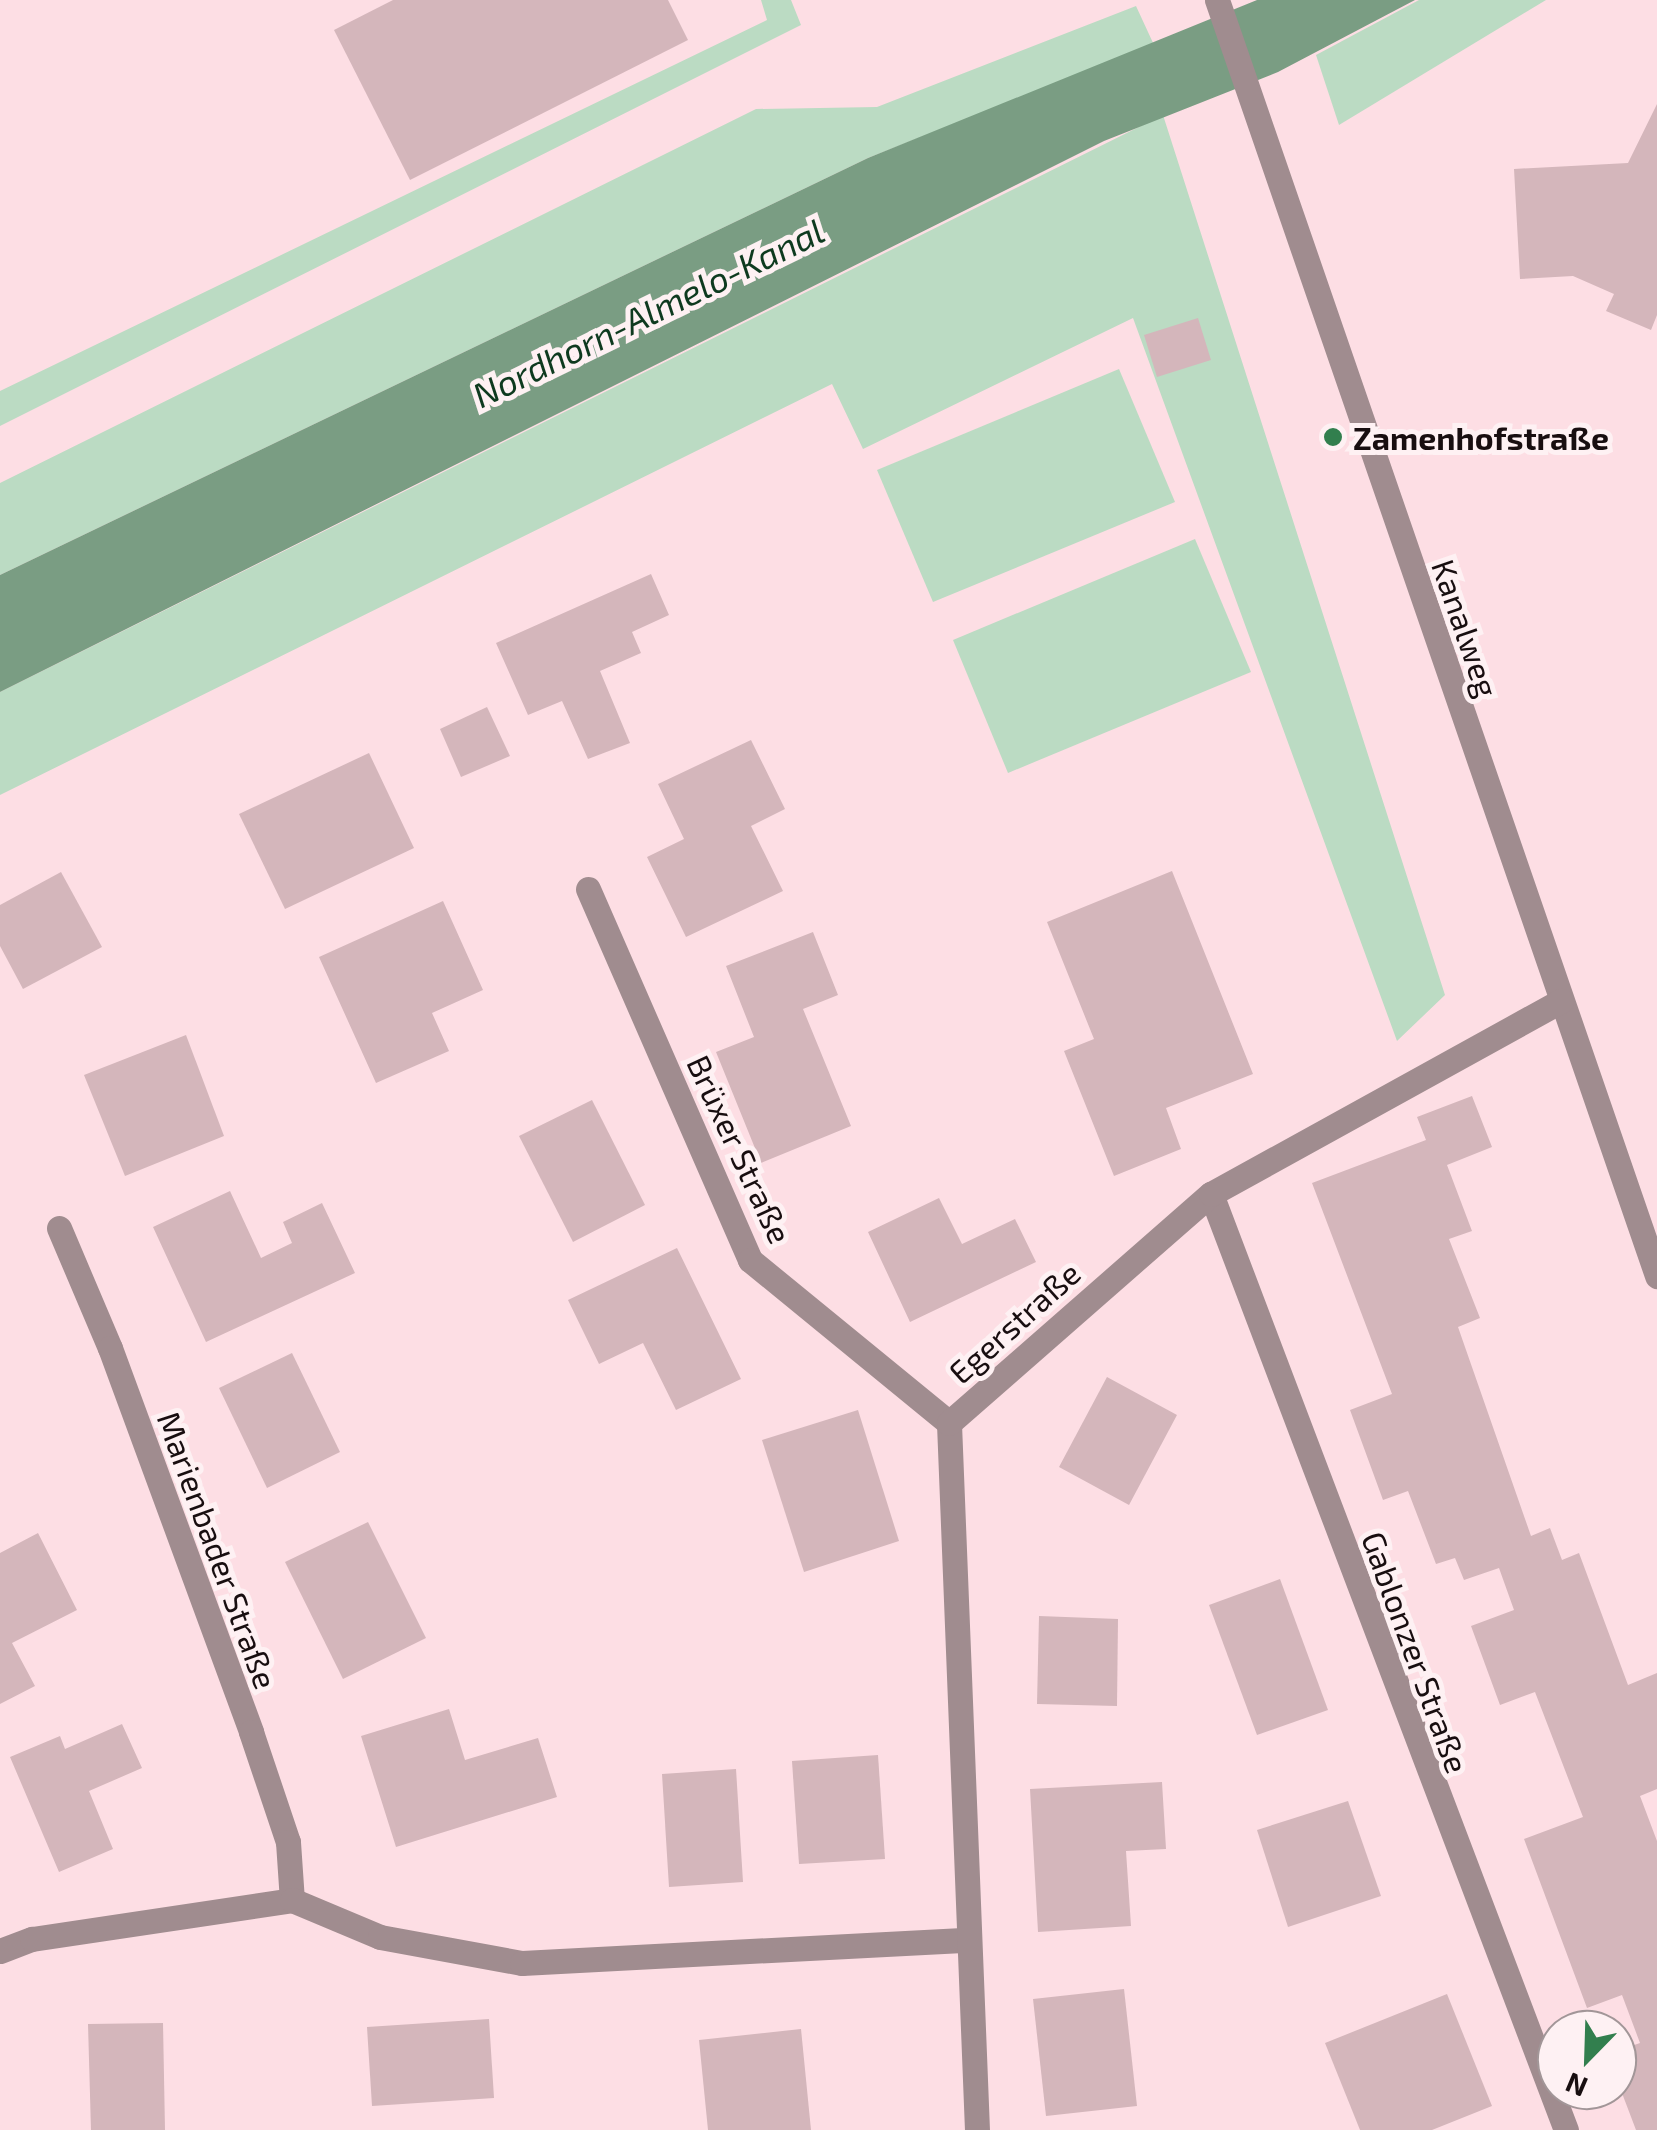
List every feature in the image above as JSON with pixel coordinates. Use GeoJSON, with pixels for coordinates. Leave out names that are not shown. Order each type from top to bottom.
{"type":"FeatureCollection","features":[{"type":"Feature","properties":{"kind":"street","name":"Kanalweg"},"geometry":{"type":"LineString","coordinates":[[1217,0],[1657,1276]]}},
{"type":"Feature","properties":{"kind":"street","name":"Brüxer Straße"},"geometry":{"type":"LineString","coordinates":[[588,889],[750,1260],[950,1423]]}},
{"type":"Feature","properties":{"kind":"street","name":"Egerstraße"},"geometry":{"type":"LineString","coordinates":[[977,2130],[950,1423],[1211,1194],[1562,1001]]}},
{"type":"Feature","properties":{"kind":"street","name":"Gablonzer Straße"},"geometry":{"type":"LineString","coordinates":[[1211,1194],[1566,2130]]}},
{"type":"Feature","properties":{"kind":"street","name":"Marienbader Straße"},"geometry":{"type":"LineString","coordinates":[[59,1228],[110,1348],[251,1732],[288,1842],[292,1900]]}},
{"type":"Feature","properties":{"kind":"street"},"geometry":{"type":"LineString","coordinates":[[0,1951],[32,1939],[292,1900],[380,1936],[522,1962],[967,1940]]}},
{"type":"Feature","properties":{"kind":"shaded area"},"geometry":{"type":"Polygon","coordinates":[[[761,0],[791,0],[801,25],[0,426],[0,391],[767,20],[761,0]]]}},
{"type":"Feature","properties":{"kind":"shaded area"},"geometry":{"type":"Polygon","coordinates":[[[1419,0],[1546,0],[1339,125],[1316,55],[1419,0]]]}},
{"type":"Feature","properties":{"kind":"shaded area"},"geometry":{"type":"Polygon","coordinates":[[[1136,6],[1154,45],[868,158],[0,575],[0,483],[756,109],[877,107],[1136,6]]]}},
{"type":"Feature","properties":{"kind":"shaded area"},"geometry":{"type":"Polygon","coordinates":[[[1163,115],[1445,995],[1397,1041],[1133,318],[863,449],[832,384],[0,795],[0,692],[1163,115]]]}},
{"type":"Feature","properties":{"kind":"shaded area"},"geometry":{"type":"Polygon","coordinates":[[[1119,369],[1175,502],[933,602],[877,470],[1119,369]]]}},
{"type":"Feature","properties":{"kind":"shaded area"},"geometry":{"type":"Polygon","coordinates":[[[1195,539],[1251,672],[1008,773],[953,640],[1195,539]]]}},
{"type":"Feature","properties":{"kind":"water","name":"Nordhorn-Almelo-Kanal"},"geometry":{"type":"Polygon","coordinates":[[[1257,0],[1415,0],[1278,72],[1104,141],[0,692],[0,575],[868,158],[1257,0]]]}},
{"type":"Feature","properties":{"kind":"building"},"geometry":{"type":"Polygon","coordinates":[[[393,0],[668,0],[688,40],[410,180],[334,30],[393,0]]]}},
{"type":"Feature","properties":{"kind":"building"},"geometry":{"type":"Polygon","coordinates":[[[1657,104],[1657,315],[1651,330],[1606,311],[1614,294],[1573,276],[1520,279],[1514,169],[1628,163],[1657,104]]]}},
{"type":"Feature","properties":{"kind":"building"},"geometry":{"type":"Polygon","coordinates":[[[1198,318],[1211,360],[1157,377],[1144,335],[1198,318]]]}},
{"type":"Feature","properties":{"kind":"building"},"geometry":{"type":"Polygon","coordinates":[[[651,574],[669,615],[632,632],[641,653],[600,671],[630,743],[588,759],[562,701],[528,715],[496,643],[651,574]]]}},
{"type":"Feature","properties":{"kind":"building"},"geometry":{"type":"Polygon","coordinates":[[[487,707],[510,756],[461,777],[440,729],[487,707]]]}},
{"type":"Feature","properties":{"kind":"building"},"geometry":{"type":"Polygon","coordinates":[[[751,740],[785,809],[751,826],[783,891],[686,937],[647,857],[684,839],[658,784],[751,740]]]}},
{"type":"Feature","properties":{"kind":"building"},"geometry":{"type":"Polygon","coordinates":[[[369,753],[414,848],[285,909],[239,814],[369,753]]]}},
{"type":"Feature","properties":{"kind":"building"},"geometry":{"type":"Polygon","coordinates":[[[1172,871],[1253,1074],[1166,1108],[1181,1149],[1114,1176],[1064,1051],[1094,1039],[1047,922],[1172,871]]]}},
{"type":"Feature","properties":{"kind":"building"},"geometry":{"type":"Polygon","coordinates":[[[61,872],[102,947],[23,989],[0,946],[0,905],[61,872]]]}},
{"type":"Feature","properties":{"kind":"building"},"geometry":{"type":"Polygon","coordinates":[[[443,901],[483,990],[432,1013],[449,1051],[376,1083],[319,957],[443,901]]]}},
{"type":"Feature","properties":{"kind":"building"},"geometry":{"type":"Polygon","coordinates":[[[813,932],[838,995],[803,1009],[851,1126],[761,1163],[716,1052],[754,1037],[726,966],[813,932]]]}},
{"type":"Feature","properties":{"kind":"building"},"geometry":{"type":"Polygon","coordinates":[[[186,1035],[224,1136],[125,1176],[84,1075],[186,1035]]]}},
{"type":"Feature","properties":{"kind":"building"},"geometry":{"type":"Polygon","coordinates":[[[1472,1096],[1492,1147],[1447,1165],[1472,1231],[1449,1239],[1480,1318],[1458,1327],[1531,1536],[1550,1528],[1562,1560],[1579,1553],[1628,1685],[1657,1673],[1657,1789],[1640,1796],[1657,1841],[1657,2130],[1636,2130],[1628,2110],[1637,2110],[1637,2010],[1628,2010],[1622,1995],[1587,2008],[1524,1839],[1583,1817],[1535,1692],[1500,1705],[1471,1626],[1514,1610],[1499,1568],[1464,1580],[1455,1558],[1436,1564],[1408,1491],[1383,1500],[1350,1410],[1392,1394],[1312,1183],[1426,1140],[1417,1117],[1472,1096]]]}},
{"type":"Feature","properties":{"kind":"building"},"geometry":{"type":"Polygon","coordinates":[[[592,1100],[645,1205],[573,1242],[519,1136],[592,1100]]]}},
{"type":"Feature","properties":{"kind":"building"},"geometry":{"type":"Polygon","coordinates":[[[230,1191],[261,1258],[292,1243],[283,1222],[322,1203],[355,1273],[206,1342],[153,1227],[230,1191]]]}},
{"type":"Feature","properties":{"kind":"building"},"geometry":{"type":"Polygon","coordinates":[[[939,1198],[962,1244],[1015,1219],[1036,1262],[910,1322],[868,1232],[939,1198]]]}},
{"type":"Feature","properties":{"kind":"building"},"geometry":{"type":"Polygon","coordinates":[[[677,1248],[741,1379],[676,1410],[643,1343],[599,1364],[568,1300],[677,1248]]]}},
{"type":"Feature","properties":{"kind":"building"},"geometry":{"type":"Polygon","coordinates":[[[292,1353],[340,1452],[267,1488],[219,1388],[292,1353]]]}},
{"type":"Feature","properties":{"kind":"building"},"geometry":{"type":"Polygon","coordinates":[[[1107,1377],[1177,1415],[1129,1505],[1059,1467],[1107,1377]]]}},
{"type":"Feature","properties":{"kind":"building"},"geometry":{"type":"Polygon","coordinates":[[[858,1410],[899,1541],[804,1572],[762,1440],[858,1410]]]}},
{"type":"Feature","properties":{"kind":"building"},"geometry":{"type":"Polygon","coordinates":[[[368,1522],[426,1638],[343,1679],[285,1562],[368,1522]]]}},
{"type":"Feature","properties":{"kind":"building"},"geometry":{"type":"Polygon","coordinates":[[[38,1533],[77,1610],[12,1643],[35,1686],[0,1704],[0,1553],[38,1533]]]}},
{"type":"Feature","properties":{"kind":"building"},"geometry":{"type":"Polygon","coordinates":[[[1280,1579],[1328,1710],[1257,1735],[1209,1605],[1280,1579]]]}},
{"type":"Feature","properties":{"kind":"building"},"geometry":{"type":"Polygon","coordinates":[[[1039,1616],[1118,1619],[1117,1706],[1037,1704],[1039,1616]]]}},
{"type":"Feature","properties":{"kind":"building"},"geometry":{"type":"Polygon","coordinates":[[[449,1709],[465,1760],[538,1738],[557,1797],[396,1847],[361,1736],[449,1709]]]}},
{"type":"Feature","properties":{"kind":"building"},"geometry":{"type":"Polygon","coordinates":[[[122,1724],[142,1768],[89,1791],[113,1849],[59,1872],[10,1757],[60,1736],[65,1749],[122,1724]]]}},
{"type":"Feature","properties":{"kind":"building"},"geometry":{"type":"Polygon","coordinates":[[[878,1755],[885,1859],[799,1864],[792,1761],[878,1755]]]}},
{"type":"Feature","properties":{"kind":"building"},"geometry":{"type":"Polygon","coordinates":[[[736,1769],[743,1882],[669,1887],[662,1774],[736,1769]]]}},
{"type":"Feature","properties":{"kind":"building"},"geometry":{"type":"Polygon","coordinates":[[[1162,1782],[1166,1849],[1126,1851],[1131,1926],[1038,1932],[1030,1789],[1162,1782]]]}},
{"type":"Feature","properties":{"kind":"building"},"geometry":{"type":"Polygon","coordinates":[[[1348,1801],[1381,1896],[1288,1927],[1257,1830],[1348,1801]]]}},
{"type":"Feature","properties":{"kind":"building"},"geometry":{"type":"Polygon","coordinates":[[[1124,1989],[1137,2106],[1046,2116],[1033,1999],[1124,1989]]]}},
{"type":"Feature","properties":{"kind":"building"},"geometry":{"type":"Polygon","coordinates":[[[1447,1994],[1492,2106],[1432,2130],[1360,2130],[1325,2043],[1447,1994]]]}},
{"type":"Feature","properties":{"kind":"building"},"geometry":{"type":"Polygon","coordinates":[[[489,2019],[494,2098],[372,2106],[367,2027],[489,2019]]]}},
{"type":"Feature","properties":{"kind":"building"},"geometry":{"type":"Polygon","coordinates":[[[163,2023],[165,2130],[91,2130],[88,2024],[163,2023]]]}},
{"type":"Feature","properties":{"kind":"building"},"geometry":{"type":"Polygon","coordinates":[[[801,2029],[811,2130],[708,2130],[699,2040],[801,2029]]]}},
{"type":"Feature","properties":{"kind":"place","name":"Zamenhofstraße"},"geometry":{"type":"Point","coordinates":[1333,437]}}]}
